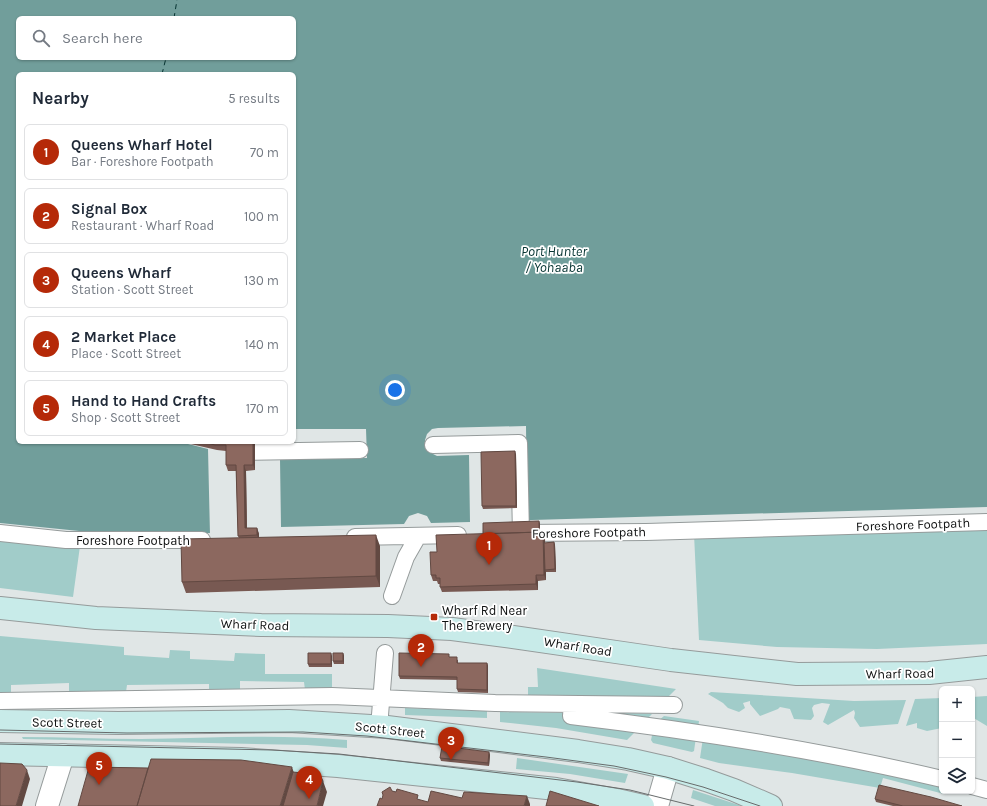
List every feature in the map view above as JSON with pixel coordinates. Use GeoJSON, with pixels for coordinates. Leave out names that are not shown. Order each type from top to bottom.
{"type":"FeatureCollection","features":[{"type":"Feature","properties":{"kind":"main road","name":"Wharf Road"},"geometry":{"type":"LineString","coordinates":[[0,608],[112,618],[261,625],[388,626],[452,630],[513,637],[671,660],[797,674],[929,672],[987,667]]}},
{"type":"Feature","properties":{"kind":"main road","name":"Scott Street"},"geometry":{"type":"LineString","coordinates":[[0,720],[118,723],[289,721],[387,727],[578,751],[628,759],[668,768],[734,790],[771,806]]}},
{"type":"Feature","properties":{"kind":"main road"},"geometry":{"type":"LineString","coordinates":[[0,754],[241,760],[344,766],[556,789],[642,806]]}},
{"type":"Feature","properties":{"kind":"street","name":"Foreshore Footpath"},"geometry":{"type":"LineString","coordinates":[[433,445],[519,443],[514,534],[646,532],[987,522]]}},
{"type":"Feature","properties":{"kind":"street"},"geometry":{"type":"LineString","coordinates":[[239,452],[360,450]]}},
{"type":"Feature","properties":{"kind":"street","name":"Foreshore Footpath"},"geometry":{"type":"LineString","coordinates":[[0,533],[66,540],[214,540]]}},
{"type":"Feature","properties":{"kind":"street"},"geometry":{"type":"LineString","coordinates":[[338,538],[471,535]]}},
{"type":"Feature","properties":{"kind":"street"},"geometry":{"type":"LineString","coordinates":[[392,596],[406,557],[418,536]]}},
{"type":"Feature","properties":{"kind":"street"},"geometry":{"type":"LineString","coordinates":[[380,715],[385,653]]}},
{"type":"Feature","properties":{"kind":"street"},"geometry":{"type":"LineString","coordinates":[[0,701],[332,696],[495,703],[674,705]]}},
{"type":"Feature","properties":{"kind":"street"},"geometry":{"type":"LineString","coordinates":[[572,704],[571,716],[648,725],[827,754],[939,778]]}},
{"type":"Feature","properties":{"kind":"street"},"geometry":{"type":"LineString","coordinates":[[47,806],[63,755]]}},
{"type":"Feature","properties":{"kind":"street"},"geometry":{"type":"LineString","coordinates":[[657,806],[668,768]]}},
{"type":"Feature","properties":{"kind":"street"},"geometry":{"type":"LineString","coordinates":[[975,787],[987,790]]}},
{"type":"Feature","properties":{"kind":"shaded area"},"geometry":{"type":"Polygon","coordinates":[[[987,527],[987,644],[877,649],[777,647],[699,640],[694,534],[987,527]]]}},
{"type":"Feature","properties":{"kind":"shaded area"},"geometry":{"type":"Polygon","coordinates":[[[0,538],[80,546],[73,597],[0,588],[0,538]]]}},
{"type":"Feature","properties":{"kind":"shaded area"},"geometry":{"type":"Polygon","coordinates":[[[0,636],[124,647],[124,655],[169,658],[170,650],[190,651],[190,659],[234,661],[235,653],[265,654],[265,674],[332,674],[332,690],[305,690],[304,682],[240,681],[240,691],[209,691],[209,684],[127,685],[126,692],[69,694],[69,683],[11,685],[11,694],[0,694],[0,636]]]}},
{"type":"Feature","properties":{"kind":"shaded area"},"geometry":{"type":"Polygon","coordinates":[[[537,668],[676,689],[667,698],[528,695],[528,687],[538,687],[537,668]]]}},
{"type":"Feature","properties":{"kind":"shaded area"},"geometry":{"type":"Polygon","coordinates":[[[711,692],[854,701],[906,700],[898,724],[860,727],[854,718],[854,710],[828,725],[823,722],[830,704],[822,703],[814,705],[812,708],[814,716],[811,720],[794,719],[790,709],[780,707],[760,716],[750,704],[750,701],[743,703],[745,708],[739,712],[728,708],[723,703],[708,694],[711,692]]]}},
{"type":"Feature","properties":{"kind":"shaded area"},"geometry":{"type":"Polygon","coordinates":[[[987,696],[987,726],[975,719],[975,697],[987,696]]]}},
{"type":"Feature","properties":{"kind":"shaded area"},"geometry":{"type":"Polygon","coordinates":[[[939,698],[939,729],[927,731],[917,728],[917,723],[906,726],[915,699],[939,698]]]}},
{"type":"Feature","properties":{"kind":"shaded area"},"geometry":{"type":"Polygon","coordinates":[[[405,708],[487,711],[487,718],[405,715],[405,708]]]}},
{"type":"Feature","properties":{"kind":"shaded area"},"geometry":{"type":"Polygon","coordinates":[[[576,711],[652,714],[645,721],[576,711]]]}},
{"type":"Feature","properties":{"kind":"shaded area"},"geometry":{"type":"Polygon","coordinates":[[[500,712],[567,713],[639,728],[627,740],[556,728],[500,722],[500,712]]]}},
{"type":"Feature","properties":{"kind":"shaded area"},"geometry":{"type":"Polygon","coordinates":[[[664,716],[699,721],[698,729],[657,722],[664,716]]]}},
{"type":"Feature","properties":{"kind":"shaded area"},"geometry":{"type":"Polygon","coordinates":[[[653,731],[696,737],[694,751],[692,752],[653,743],[651,740],[653,731]]]}},
{"type":"Feature","properties":{"kind":"shaded area"},"geometry":{"type":"Polygon","coordinates":[[[22,737],[141,739],[295,737],[347,740],[347,748],[307,745],[23,739],[22,737]]]}},
{"type":"Feature","properties":{"kind":"shaded area"},"geometry":{"type":"Polygon","coordinates":[[[703,738],[939,783],[939,793],[883,778],[880,788],[792,773],[719,763],[700,758],[703,738]]]}},
{"type":"Feature","properties":{"kind":"shaded area"},"geometry":{"type":"Polygon","coordinates":[[[517,758],[628,774],[625,783],[570,774],[516,769],[517,758]]]}},
{"type":"Feature","properties":{"kind":"shaded area"},"geometry":{"type":"Polygon","coordinates":[[[693,790],[742,806],[715,806],[691,798],[693,790]]]}},
{"type":"Feature","properties":{"kind":"water","name":"Port Hunter / Yohaaba"},"geometry":{"type":"Polygon","coordinates":[[[0,0],[987,0],[987,507],[532,520],[485,525],[211,533],[109,534],[0,523],[0,0]]]}},
{"type":"Feature","properties":{"kind":"pier"},"geometry":{"type":"Polygon","coordinates":[[[526,426],[527,522],[485,527],[353,529],[210,535],[208,449],[188,444],[296,444],[296,429],[366,429],[367,458],[280,459],[281,527],[404,524],[409,516],[418,513],[427,516],[431,523],[470,522],[469,455],[437,456],[433,454],[425,445],[425,440],[427,434],[432,429],[526,426]]]}},
{"type":"Feature","properties":{"kind":"building"},"geometry":{"type":"Polygon","coordinates":[[[211,444],[253,444],[253,465],[244,465],[245,528],[257,528],[257,535],[238,536],[236,465],[226,465],[226,445],[211,444]]]}},
{"type":"Feature","properties":{"kind":"building"},"geometry":{"type":"Polygon","coordinates":[[[515,451],[516,506],[482,506],[481,452],[515,451]]]}},
{"type":"Feature","properties":{"kind":"building"},"geometry":{"type":"Polygon","coordinates":[[[539,521],[539,532],[483,534],[483,523],[539,521]]]}},
{"type":"Feature","properties":{"kind":"building"},"geometry":{"type":"Polygon","coordinates":[[[543,532],[544,575],[536,575],[536,584],[440,587],[440,578],[436,578],[436,575],[431,575],[430,552],[437,552],[436,535],[543,532]]]}},
{"type":"Feature","properties":{"kind":"building"},"geometry":{"type":"Polygon","coordinates":[[[376,535],[376,576],[182,582],[181,539],[376,535]]]}},
{"type":"Feature","properties":{"kind":"building"},"geometry":{"type":"Polygon","coordinates":[[[554,542],[555,569],[545,570],[544,543],[554,542]]]}},
{"type":"Feature","properties":{"kind":"building"},"geometry":{"type":"Polygon","coordinates":[[[308,653],[331,653],[331,664],[308,664],[308,653]]]}},
{"type":"Feature","properties":{"kind":"building"},"geometry":{"type":"Polygon","coordinates":[[[333,653],[343,653],[343,661],[333,661],[333,653]]]}},
{"type":"Feature","properties":{"kind":"building"},"geometry":{"type":"Polygon","coordinates":[[[399,653],[449,654],[449,657],[457,657],[457,663],[487,663],[487,690],[457,689],[457,677],[399,676],[399,653]]]}},
{"type":"Feature","properties":{"kind":"building"},"geometry":{"type":"Polygon","coordinates":[[[442,746],[489,752],[488,763],[440,758],[442,746]]]}},
{"type":"Feature","properties":{"kind":"building"},"geometry":{"type":"Polygon","coordinates":[[[151,759],[241,760],[292,767],[280,806],[137,806],[151,759]]]}},
{"type":"Feature","properties":{"kind":"building"},"geometry":{"type":"Polygon","coordinates":[[[0,763],[22,764],[27,770],[16,806],[0,806],[0,763]]]}},
{"type":"Feature","properties":{"kind":"building"},"geometry":{"type":"Polygon","coordinates":[[[89,767],[148,768],[137,806],[78,806],[89,767]]]}},
{"type":"Feature","properties":{"kind":"building"},"geometry":{"type":"Polygon","coordinates":[[[293,772],[320,775],[323,781],[317,806],[283,806],[293,772]]]}},
{"type":"Feature","properties":{"kind":"building"},"geometry":{"type":"Polygon","coordinates":[[[879,785],[962,806],[903,806],[875,799],[879,785]]]}},
{"type":"Feature","properties":{"kind":"building"},"geometry":{"type":"Polygon","coordinates":[[[390,787],[392,791],[396,792],[397,789],[418,795],[417,799],[428,802],[431,791],[462,798],[464,792],[527,796],[524,806],[377,806],[380,798],[382,799],[382,792],[390,787]]]}},
{"type":"Feature","properties":{"kind":"building"},"geometry":{"type":"Polygon","coordinates":[[[550,791],[599,806],[546,806],[550,791]]]}},
{"type":"Feature","properties":{"kind":"ferry route"},"geometry":{"type":"LineString","coordinates":[[174,16],[177,0]]}},
{"type":"Feature","properties":{"kind":"ferry route"},"geometry":{"type":"LineString","coordinates":[[162,72],[166,60]]}},
{"type":"Feature","properties":{"kind":"tram line"},"geometry":{"type":"LineString","coordinates":[[0,730],[127,733],[303,732],[367,736],[614,766],[666,777],[703,787],[760,806]]}},
{"type":"Feature","properties":{"kind":"tram line"},"geometry":{"type":"LineString","coordinates":[[0,744],[272,750],[339,754],[577,782],[630,790],[694,806]]}},
{"type":"Feature","properties":{"kind":"place","name":"Queens Wharf Hotel"},"geometry":{"type":"Point","coordinates":[489,565]}},
{"type":"Feature","properties":{"kind":"place","name":"Wharf Rd Near The Brewery"},"geometry":{"type":"Point","coordinates":[434,617]}},
{"type":"Feature","properties":{"kind":"place","name":"Signal Box"},"geometry":{"type":"Point","coordinates":[421,667]}},
{"type":"Feature","properties":{"kind":"place","name":"Queens Wharf"},"geometry":{"type":"Point","coordinates":[451,760]}},
{"type":"Feature","properties":{"kind":"place","name":"Hand to Hand Crafts"},"geometry":{"type":"Point","coordinates":[99,785]}},
{"type":"Feature","properties":{"kind":"place","name":"2 Market Place"},"geometry":{"type":"Point","coordinates":[309,799]}}]}
